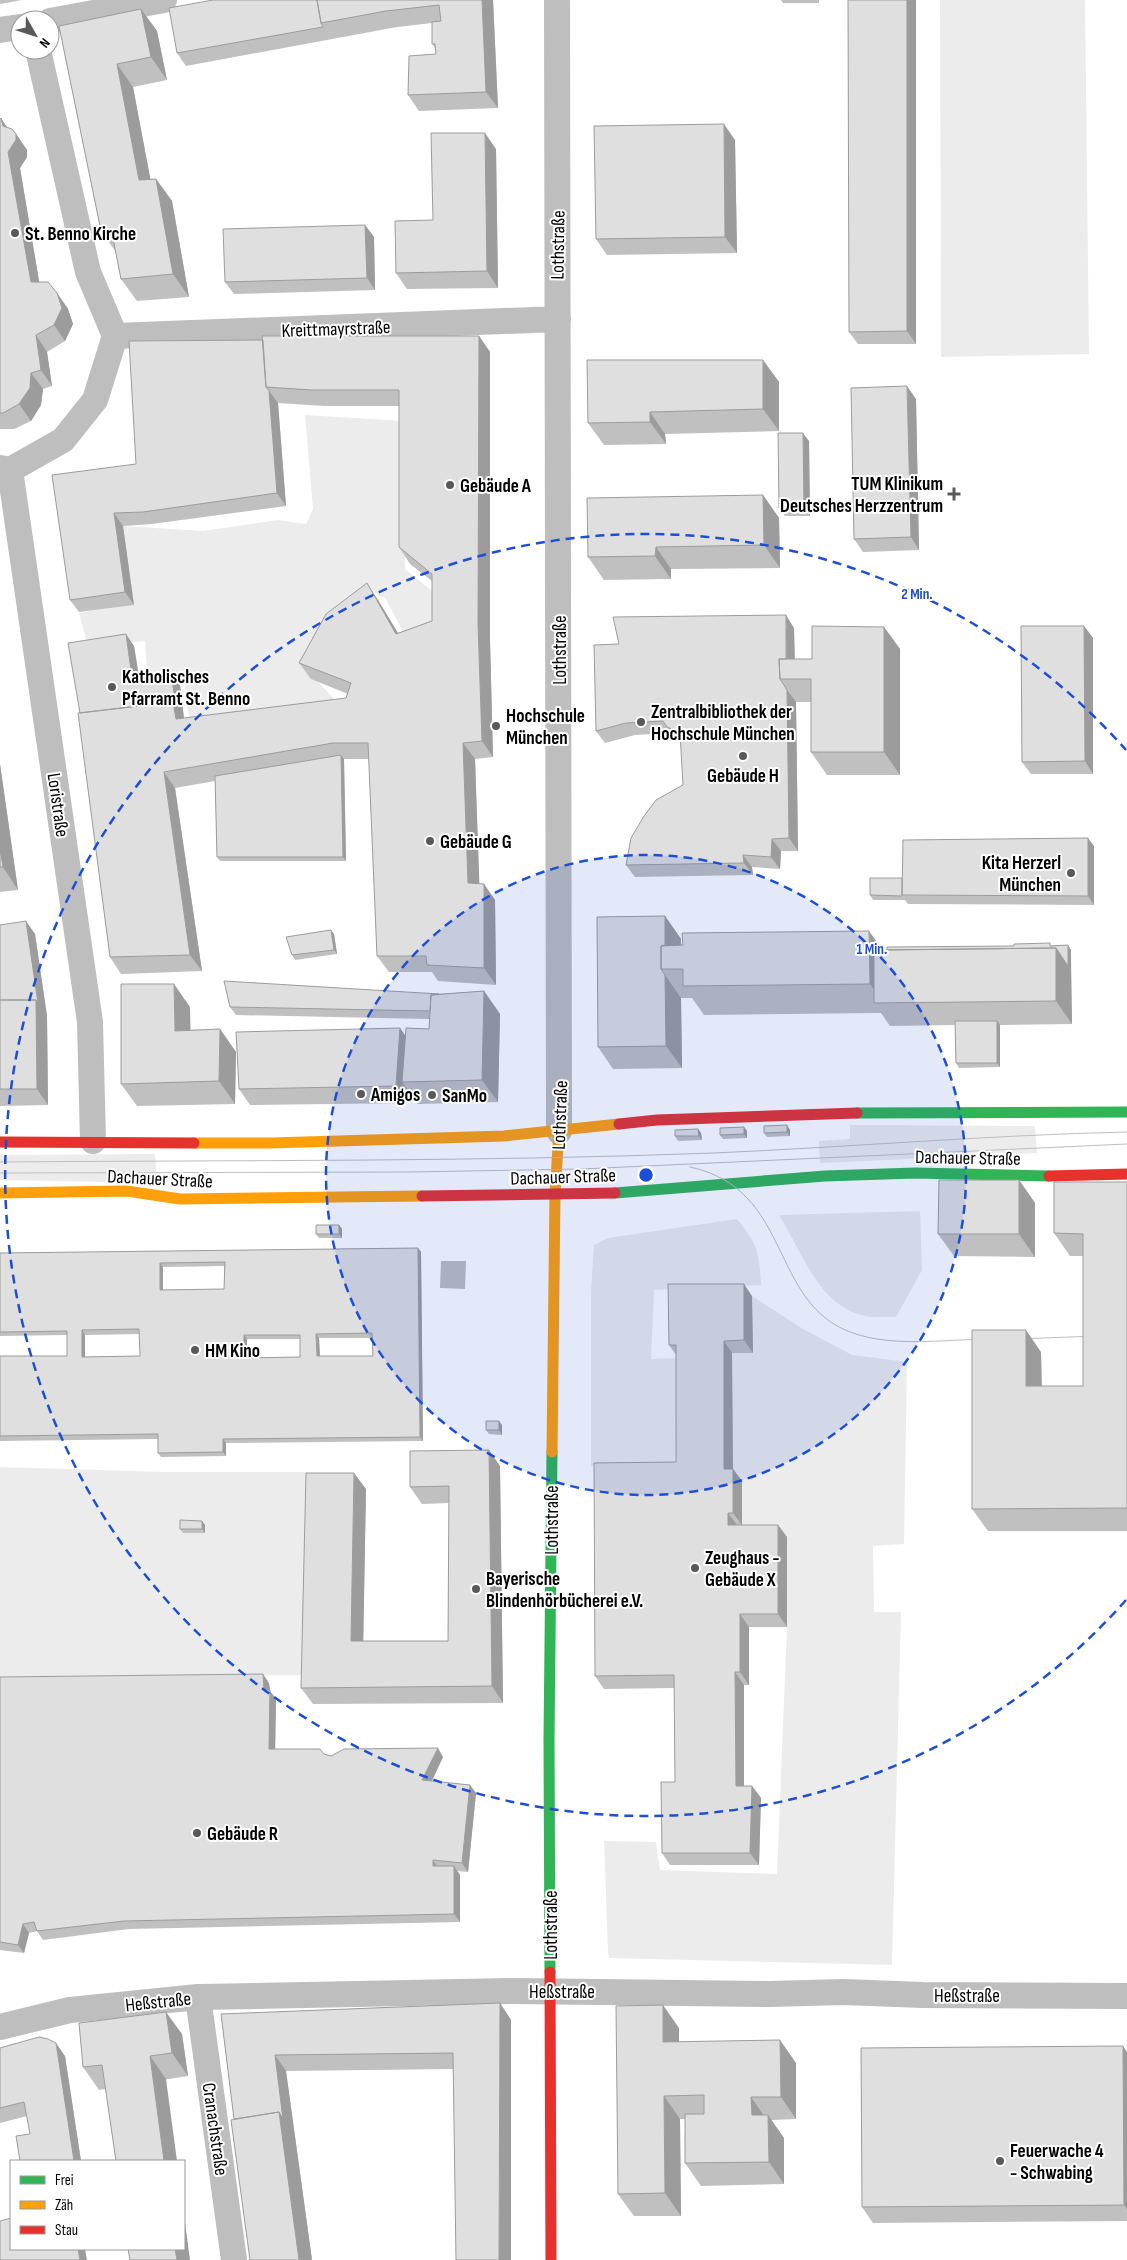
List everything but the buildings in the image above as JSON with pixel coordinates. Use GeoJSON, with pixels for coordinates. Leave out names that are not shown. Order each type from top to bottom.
{"type":"FeatureCollection","features":[{"type":"Feature","properties":{"kind":"main road","name":"Dachauer Straße"},"geometry":{"type":"LineString","coordinates":[[0,1142],[271,1143],[504,1136],[657,1120],[764,1115],[891,1112],[1127,1112]]}},
{"type":"Feature","properties":{"kind":"main road","name":"Lothstraße"},"geometry":{"type":"LineString","coordinates":[[551,2260],[549,1713],[555,1194],[559,1131]]}},
{"type":"Feature","properties":{"kind":"main road","name":"Dachauer Straße"},"geometry":{"type":"LineString","coordinates":[[0,1193],[127,1192],[180,1198],[555,1194],[684,1188],[855,1174],[915,1172],[1049,1176],[1127,1174]]}},
{"type":"Feature","properties":{"kind":"street"},"geometry":{"type":"LineString","coordinates":[[60,19],[164,0]]}},
{"type":"Feature","properties":{"kind":"street","name":"Lothstraße"},"geometry":{"type":"LineString","coordinates":[[557,0],[559,1131]]}},
{"type":"Feature","properties":{"kind":"street"},"geometry":{"type":"LineString","coordinates":[[5,469],[63,440],[95,400],[115,336],[88,272],[44,115],[39,60]]}},
{"type":"Feature","properties":{"kind":"street","name":"Kreittmayrstraße"},"geometry":{"type":"LineString","coordinates":[[115,336],[558,319]]}},
{"type":"Feature","properties":{"kind":"street","name":"Loristraße"},"geometry":{"type":"LineString","coordinates":[[5,469],[90,1022],[93,1141]]}},
{"type":"Feature","properties":{"kind":"street","name":"Heßstraße"},"geometry":{"type":"LineString","coordinates":[[0,2026],[70,2010],[198,1997],[550,1992],[770,1994],[843,1992],[923,1995],[1127,1996]]}},
{"type":"Feature","properties":{"kind":"street","name":"Cranachstraße"},"geometry":{"type":"LineString","coordinates":[[198,1997],[234,2260]]}},
{"type":"Feature","properties":{"kind":"shaded area"},"geometry":{"type":"Polygon","coordinates":[[[940,0],[1085,0],[1089,354],[941,357],[940,0]]]}},
{"type":"Feature","properties":{"kind":"shaded area"},"geometry":{"type":"Polygon","coordinates":[[[305,415],[403,421],[405,569],[432,591],[443,637],[410,646],[386,599],[369,590],[310,673],[349,715],[191,729],[185,680],[148,685],[145,641],[88,646],[79,613],[134,604],[123,526],[203,531],[278,520],[306,524],[313,509],[305,415]]]}},
{"type":"Feature","properties":{"kind":"shaded area"},"geometry":{"type":"Polygon","coordinates":[[[850,1125],[1035,1126],[1037,1153],[820,1163],[819,1141],[850,1139],[850,1125]]]}},
{"type":"Feature","properties":{"kind":"shaded area"},"geometry":{"type":"Polygon","coordinates":[[[155,1154],[157,1183],[0,1180],[0,1155],[155,1154]]]}},
{"type":"Feature","properties":{"kind":"shaded area"},"geometry":{"type":"Polygon","coordinates":[[[920,1211],[922,1270],[896,1317],[865,1316],[849,1310],[835,1301],[813,1275],[779,1215],[920,1211]]]}},
{"type":"Feature","properties":{"kind":"shaded area"},"geometry":{"type":"Polygon","coordinates":[[[737,1219],[756,1249],[761,1285],[654,1290],[651,1359],[677,1358],[675,1465],[591,1466],[591,1291],[594,1245],[608,1238],[737,1219]]]}},
{"type":"Feature","properties":{"kind":"shaded area"},"geometry":{"type":"Polygon","coordinates":[[[441,1261],[466,1261],[465,1289],[440,1288],[441,1261]]]}},
{"type":"Feature","properties":{"kind":"shaded area"},"geometry":{"type":"Polygon","coordinates":[[[752,1296],[803,1329],[852,1355],[907,1362],[904,1544],[873,1546],[874,1612],[901,1612],[892,1965],[609,1958],[604,1841],[656,1842],[660,1870],[777,1874],[787,1627],[787,1538],[737,1538],[742,1525],[742,1482],[733,1482],[732,1353],[753,1353],[752,1296]]]}},
{"type":"Feature","properties":{"kind":"shaded area"},"geometry":{"type":"Polygon","coordinates":[[[0,1467],[166,1472],[307,1472],[308,1675],[0,1678],[0,1467]]]}},
{"type":"Feature","properties":{"kind":"tram line"},"geometry":{"type":"LineString","coordinates":[[0,1162],[625,1156],[1127,1132]]}},
{"type":"Feature","properties":{"kind":"tram line"},"geometry":{"type":"LineString","coordinates":[[0,1173],[409,1172],[581,1169],[1127,1144]]}},
{"type":"Feature","properties":{"kind":"tram line"},"geometry":{"type":"LineString","coordinates":[[690,1167],[723,1179],[747,1198],[765,1222],[791,1274],[806,1298],[826,1318],[853,1333],[884,1340],[918,1342],[985,1339]]}},
{"type":"Feature","properties":{"kind":"tram line"},"geometry":{"type":"LineString","coordinates":[[1017,1339],[1097,1336]]}},
{"type":"Feature","properties":{"kind":"traffic: fast"},"geometry":{"type":"LineString","coordinates":[[857,1113],[1127,1112]]}},
{"type":"Feature","properties":{"kind":"traffic: fast"},"geometry":{"type":"LineString","coordinates":[[615,1193],[825,1176],[915,1173],[1049,1176]]}},
{"type":"Feature","properties":{"kind":"traffic: fast"},"geometry":{"type":"LineString","coordinates":[[550,1972],[549,1740],[552,1452]]}},
{"type":"Feature","properties":{"kind":"traffic: slow"},"geometry":{"type":"LineString","coordinates":[[194,1143],[271,1143],[504,1136],[619,1124]]}},
{"type":"Feature","properties":{"kind":"traffic: slow"},"geometry":{"type":"LineString","coordinates":[[552,1452],[555,1194],[559,1131]]}},
{"type":"Feature","properties":{"kind":"traffic: slow"},"geometry":{"type":"LineString","coordinates":[[0,1193],[127,1191],[180,1199],[422,1196]]}},
{"type":"Feature","properties":{"kind":"traffic: jam"},"geometry":{"type":"LineString","coordinates":[[619,1124],[657,1120],[857,1113]]}},
{"type":"Feature","properties":{"kind":"traffic: jam"},"geometry":{"type":"LineString","coordinates":[[0,1142],[194,1143]]}},
{"type":"Feature","properties":{"kind":"traffic: jam"},"geometry":{"type":"LineString","coordinates":[[1049,1176],[1127,1174]]}},
{"type":"Feature","properties":{"kind":"traffic: jam"},"geometry":{"type":"LineString","coordinates":[[422,1196],[615,1193]]}},
{"type":"Feature","properties":{"kind":"traffic: jam"},"geometry":{"type":"LineString","coordinates":[[550,1972],[551,2260]]}},
{"type":"Feature","properties":{"kind":"place","name":"St. Benno Kirche"},"geometry":{"type":"Point","coordinates":[15,233]}},
{"type":"Feature","properties":{"kind":"place","name":"Gebäude A"},"geometry":{"type":"Point","coordinates":[450,485]}},
{"type":"Feature","properties":{"kind":"place","name":"TUM Klinikum Deutsches Herzzentrum"},"geometry":{"type":"Point","coordinates":[954,494]}},
{"type":"Feature","properties":{"kind":"place","name":"Katholisches Pfarramt St. Benno"},"geometry":{"type":"Point","coordinates":[112,687]}},
{"type":"Feature","properties":{"kind":"place","name":"Zentralbibliothek der Hochschule München"},"geometry":{"type":"Point","coordinates":[641,722]}},
{"type":"Feature","properties":{"kind":"place","name":"Hochschule München"},"geometry":{"type":"Point","coordinates":[496,726]}},
{"type":"Feature","properties":{"kind":"place","name":"Gebäude H"},"geometry":{"type":"Point","coordinates":[743,756]}},
{"type":"Feature","properties":{"kind":"place","name":"Gebäude G"},"geometry":{"type":"Point","coordinates":[430,841]}},
{"type":"Feature","properties":{"kind":"place","name":"Kita Herzerl München"},"geometry":{"type":"Point","coordinates":[1071,873]}},
{"type":"Feature","properties":{"kind":"place","name":"Amigos"},"geometry":{"type":"Point","coordinates":[361,1094]}},
{"type":"Feature","properties":{"kind":"place","name":"SanMo"},"geometry":{"type":"Point","coordinates":[432,1095]}},
{"type":"Feature","properties":{"kind":"place","name":"HM Kino"},"geometry":{"type":"Point","coordinates":[195,1350]}},
{"type":"Feature","properties":{"kind":"place","name":"Zeughaus - Gebäude X"},"geometry":{"type":"Point","coordinates":[695,1568]}},
{"type":"Feature","properties":{"kind":"place","name":"Bayerische Blindenhörbücherei e.V."},"geometry":{"type":"Point","coordinates":[476,1589]}},
{"type":"Feature","properties":{"kind":"place","name":"Gebäude R"},"geometry":{"type":"Point","coordinates":[197,1833]}},
{"type":"Feature","properties":{"kind":"place","name":"Feuerwache 4 - Schwabing"},"geometry":{"type":"Point","coordinates":[1000,2161]}}]}
